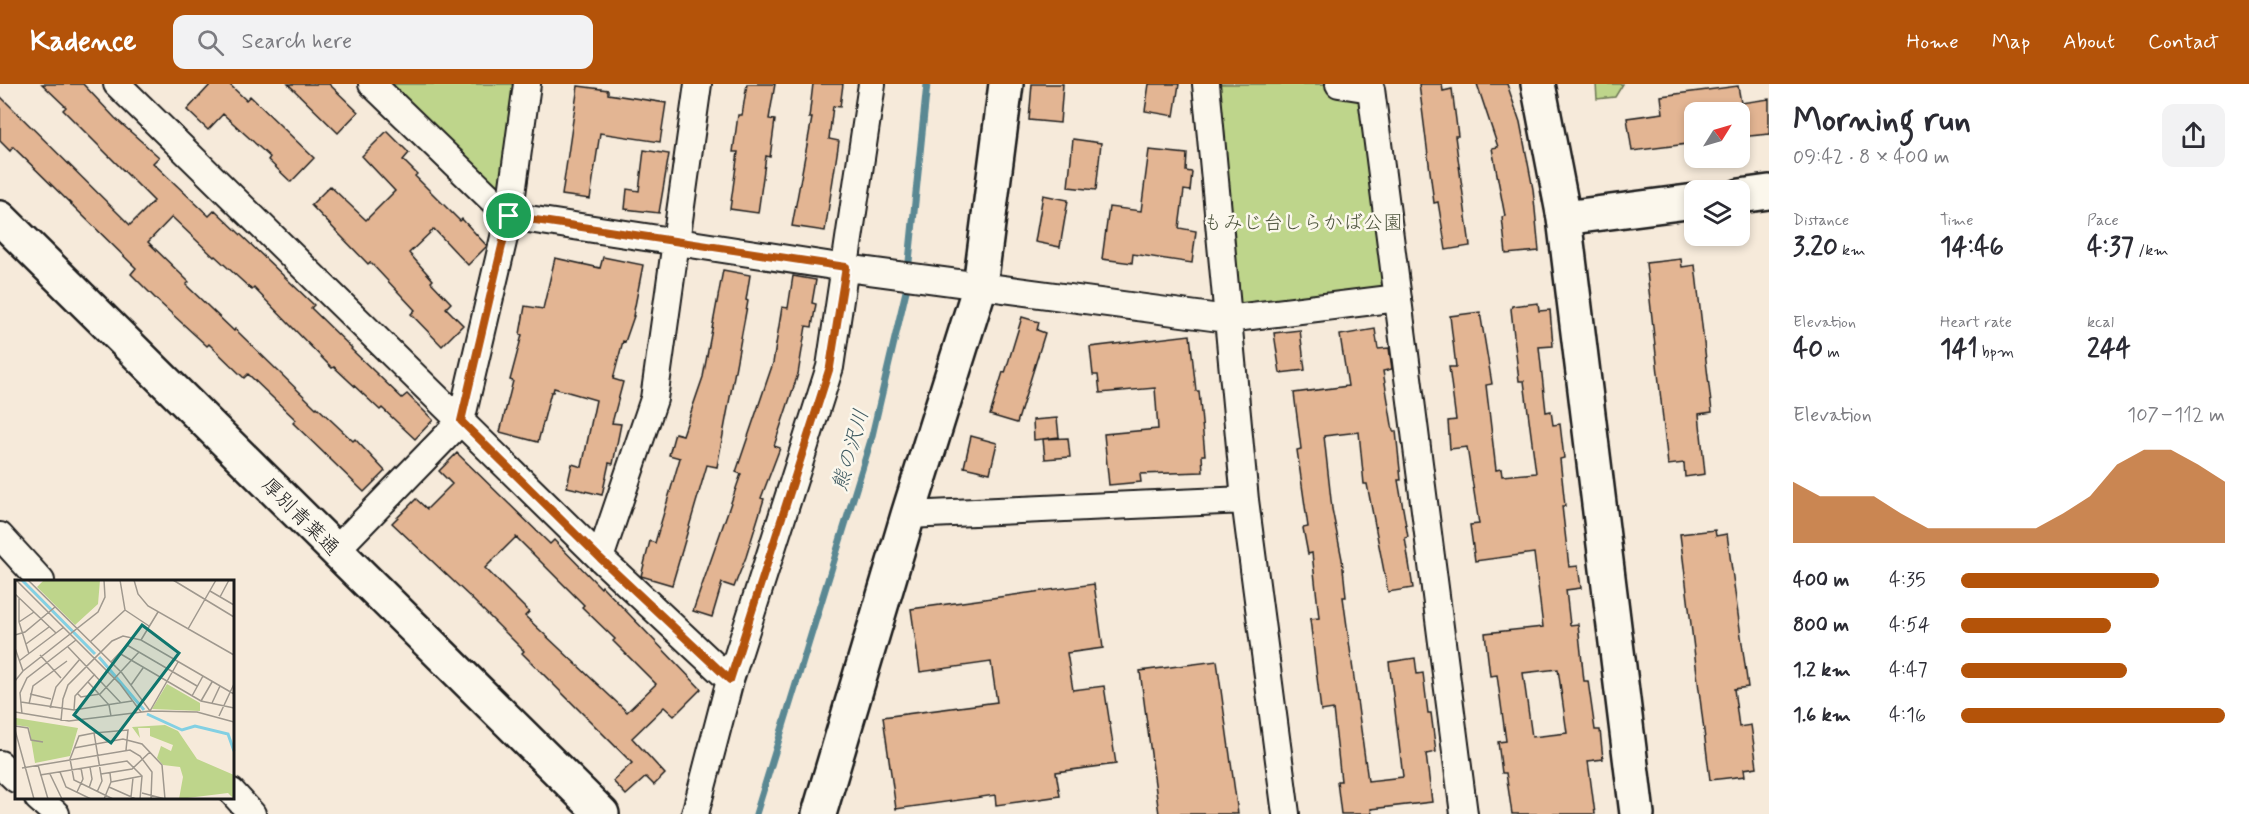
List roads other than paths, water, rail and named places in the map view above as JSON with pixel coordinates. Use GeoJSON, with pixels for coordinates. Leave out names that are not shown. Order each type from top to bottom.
{"type":"FeatureCollection","features":[{"type":"Feature","properties":{"kind":"street"},"geometry":{"type":"LineString","coordinates":[[117,84],[600,558],[730,680]]}},
{"type":"Feature","properties":{"kind":"street"},"geometry":{"type":"LineString","coordinates":[[372,84],[509,216],[967,285],[1227,319],[1398,298]]}},
{"type":"Feature","properties":{"kind":"street"},"geometry":{"type":"LineString","coordinates":[[335,550],[461,421],[509,216],[527,84]]}},
{"type":"Feature","properties":{"kind":"street"},"geometry":{"type":"LineString","coordinates":[[600,558],[654,399],[698,84]]}},
{"type":"Feature","properties":{"kind":"street"},"geometry":{"type":"LineString","coordinates":[[694,814],[730,680],[830,367],[872,84]]}},
{"type":"Feature","properties":{"kind":"street"},"geometry":{"type":"LineString","coordinates":[[819,814],[908,515],[967,285],[1006,84]]}},
{"type":"Feature","properties":{"kind":"street"},"geometry":{"type":"LineString","coordinates":[[1206,84],[1245,500],[1286,814]]}},
{"type":"Feature","properties":{"kind":"street"},"geometry":{"type":"LineString","coordinates":[[1339,84],[1371,89],[1464,814]]}},
{"type":"Feature","properties":{"kind":"street"},"geometry":{"type":"LineString","coordinates":[[1538,84],[1563,218],[1637,814]]}},
{"type":"Feature","properties":{"kind":"street"},"geometry":{"type":"LineString","coordinates":[[1750,195],[1769,192]]}},
{"type":"Feature","properties":{"kind":"street"},"geometry":{"type":"LineString","coordinates":[[1563,218],[1684,202]]}},
{"type":"Feature","properties":{"kind":"street","name":"厚別青葉通"},"geometry":{"type":"LineString","coordinates":[[0,218],[602,814]]}},
{"type":"Feature","properties":{"kind":"street"},"geometry":{"type":"LineString","coordinates":[[908,515],[1245,500]]}},
{"type":"Feature","properties":{"kind":"street"},"geometry":{"type":"LineString","coordinates":[[0,536],[39,580]]}},
{"type":"Feature","properties":{"kind":"street"},"geometry":{"type":"LineString","coordinates":[[0,764],[15,777]]}},
{"type":"Feature","properties":{"kind":"street"},"geometry":{"type":"LineString","coordinates":[[234,794],[252,814]]}},
{"type":"Feature","properties":{"kind":"street"},"geometry":{"type":"LineString","coordinates":[[39,799],[56,814]]}},
{"type":"Feature","properties":{"kind":"waterway","name":"熊の沢川"},"geometry":{"type":"LineString","coordinates":[[756,814],[871,440],[906,291],[927,84]]}},
{"type":"Feature","properties":{"kind":"park label","name":"もみじ台しらかば公園"},"geometry":{"type":"Point","coordinates":[1303,222]}}]}
